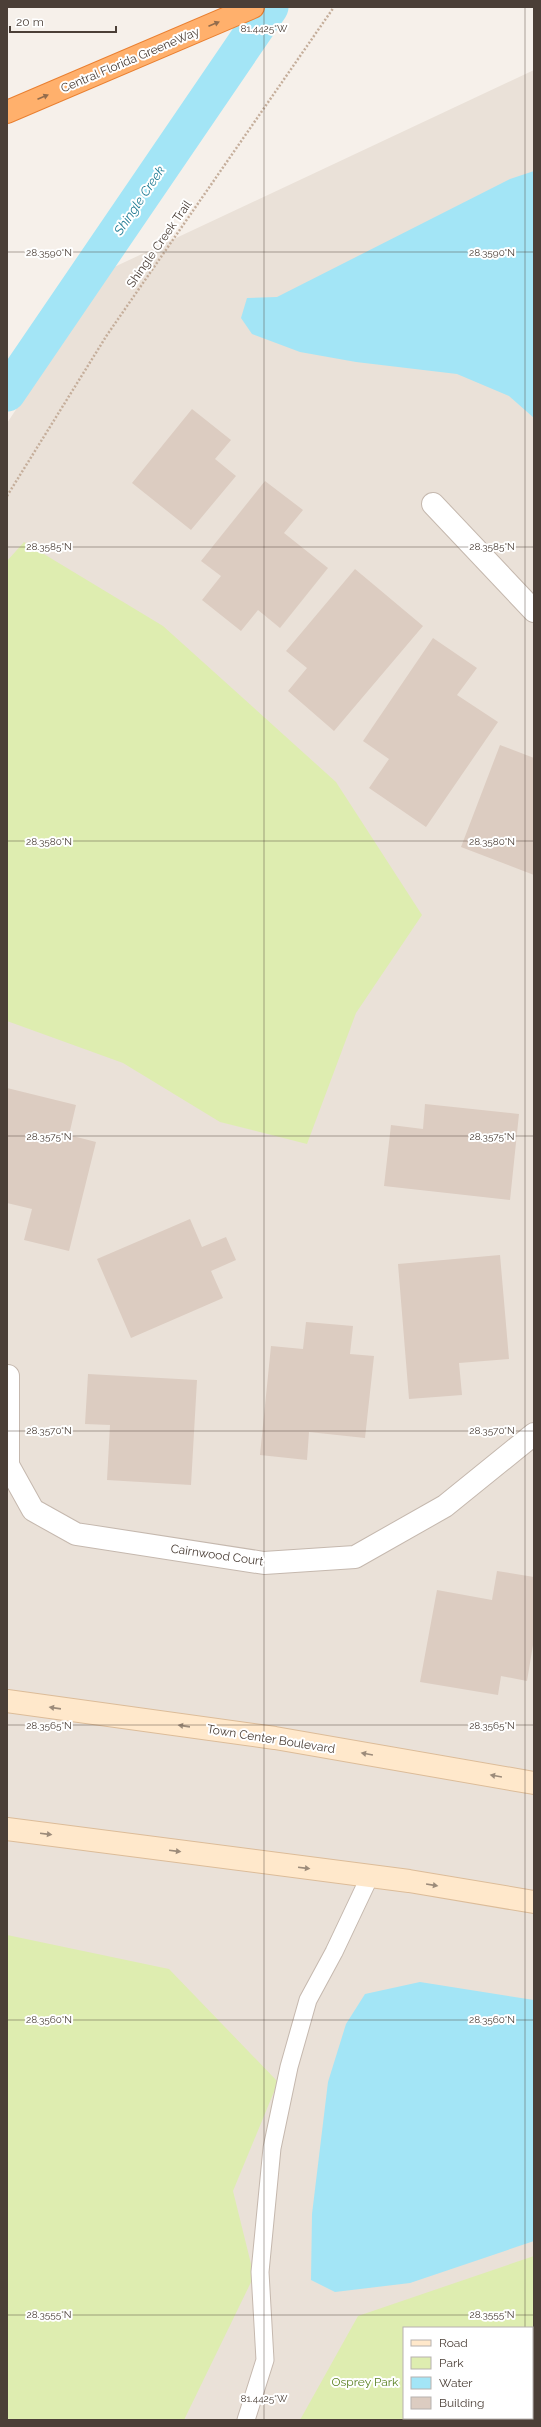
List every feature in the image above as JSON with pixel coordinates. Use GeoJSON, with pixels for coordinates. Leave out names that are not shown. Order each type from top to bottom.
{"type":"FeatureCollection","features":[{"type":"Feature","properties":{"kind":"highway","name":"Central Florida GreeneWay"},"geometry":{"type":"LineString","coordinates":[[7,112],[253,7]]}},
{"type":"Feature","properties":{"kind":"street"},"geometry":{"type":"LineString","coordinates":[[433,504],[534,611]]}},
{"type":"Feature","properties":{"kind":"street","name":"Cairnwood Court"},"geometry":{"type":"LineString","coordinates":[[8,1376],[8,1465],[33,1510],[76,1534],[264,1563],[355,1557],[446,1506],[534,1434]]}},
{"type":"Feature","properties":{"kind":"street","name":"Town Center Boulevard"},"geometry":{"type":"LineString","coordinates":[[7,1701],[275,1738],[534,1783]]}},
{"type":"Feature","properties":{"kind":"street"},"geometry":{"type":"LineString","coordinates":[[7,1829],[370,1876],[534,1902]]}},
{"type":"Feature","properties":{"kind":"lane"},"geometry":{"type":"LineString","coordinates":[[246,2420],[265,2360],[260,2272],[272,2148],[289,2067],[308,2000],[334,1952],[370,1876]]}},
{"type":"Feature","properties":{"kind":"path","name":"Shingle Creek Trail"},"geometry":{"type":"LineString","coordinates":[[7,496],[107,335],[334,7]]}},
{"type":"Feature","properties":{"kind":"shaded area"},"geometry":{"type":"Polygon","coordinates":[[[534,70],[534,2420],[7,2420],[7,423],[110,269],[534,70]]]}},
{"type":"Feature","properties":{"kind":"green space"},"geometry":{"type":"Polygon","coordinates":[[[24,542],[163,626],[336,782],[422,915],[356,1013],[307,1144],[220,1122],[123,1063],[7,1021],[7,561],[24,542]]]}},
{"type":"Feature","properties":{"kind":"green space"},"geometry":{"type":"Polygon","coordinates":[[[7,1935],[169,1969],[278,2082],[233,2191],[254,2276],[184,2420],[7,2420],[7,1935]]]}},
{"type":"Feature","properties":{"kind":"green space","name":"Osprey Park"},"geometry":{"type":"Polygon","coordinates":[[[534,2256],[534,2420],[300,2420],[358,2316],[534,2256]]]}},
{"type":"Feature","properties":{"kind":"water"},"geometry":{"type":"Polygon","coordinates":[[[534,171],[534,418],[509,396],[457,374],[356,362],[300,352],[252,334],[241,318],[247,298],[277,297],[510,179],[534,171]]]}},
{"type":"Feature","properties":{"kind":"water"},"geometry":{"type":"Polygon","coordinates":[[[420,1982],[534,2000],[534,2241],[410,2283],[335,2292],[311,2280],[312,2214],[328,2082],[346,2024],[365,1994],[420,1982]]]}},
{"type":"Feature","properties":{"kind":"building"},"geometry":{"type":"Polygon","coordinates":[[[192,409],[231,440],[215,459],[236,476],[191,530],[132,483],[192,409]]]}},
{"type":"Feature","properties":{"kind":"building"},"geometry":{"type":"Polygon","coordinates":[[[265,481],[303,510],[284,533],[328,568],[280,628],[258,610],[241,631],[202,600],[221,576],[201,561],[265,481]]]}},
{"type":"Feature","properties":{"kind":"building"},"geometry":{"type":"Polygon","coordinates":[[[355,569],[423,626],[334,731],[288,691],[307,668],[286,651],[355,569]]]}},
{"type":"Feature","properties":{"kind":"building"},"geometry":{"type":"Polygon","coordinates":[[[433,638],[477,668],[457,695],[498,722],[426,827],[369,788],[389,759],[363,741],[433,638]]]}},
{"type":"Feature","properties":{"kind":"building"},"geometry":{"type":"Polygon","coordinates":[[[500,745],[534,758],[534,875],[461,847],[500,745]]]}},
{"type":"Feature","properties":{"kind":"building"},"geometry":{"type":"Polygon","coordinates":[[[7,1088],[76,1105],[69,1135],[96,1142],[69,1251],[24,1240],[32,1209],[7,1203],[7,1088]]]}},
{"type":"Feature","properties":{"kind":"building"},"geometry":{"type":"Polygon","coordinates":[[[425,1104],[519,1114],[510,1200],[384,1186],[391,1125],[423,1129],[425,1104]]]}},
{"type":"Feature","properties":{"kind":"building"},"geometry":{"type":"Polygon","coordinates":[[[190,1219],[202,1247],[226,1237],[236,1260],[211,1271],[223,1298],[131,1338],[97,1259],[190,1219]]]}},
{"type":"Feature","properties":{"kind":"building"},"geometry":{"type":"Polygon","coordinates":[[[500,1255],[509,1359],[459,1363],[462,1395],[409,1399],[398,1264],[500,1255]]]}},
{"type":"Feature","properties":{"kind":"building"},"geometry":{"type":"Polygon","coordinates":[[[306,1322],[353,1326],[350,1354],[374,1356],[365,1438],[309,1432],[307,1460],[260,1455],[271,1346],[303,1349],[306,1322]]]}},
{"type":"Feature","properties":{"kind":"building"},"geometry":{"type":"Polygon","coordinates":[[[88,1374],[197,1380],[191,1485],[107,1480],[110,1425],[85,1424],[88,1374]]]}},
{"type":"Feature","properties":{"kind":"building"},"geometry":{"type":"Polygon","coordinates":[[[497,1571],[534,1577],[534,1639],[527,1681],[501,1676],[498,1695],[420,1682],[437,1590],[492,1600],[497,1571]]]}},
{"type":"Feature","properties":{"kind":"waterway","name":"Shingle Creek"},"geometry":{"type":"LineString","coordinates":[[7,393],[270,7]]}}]}
